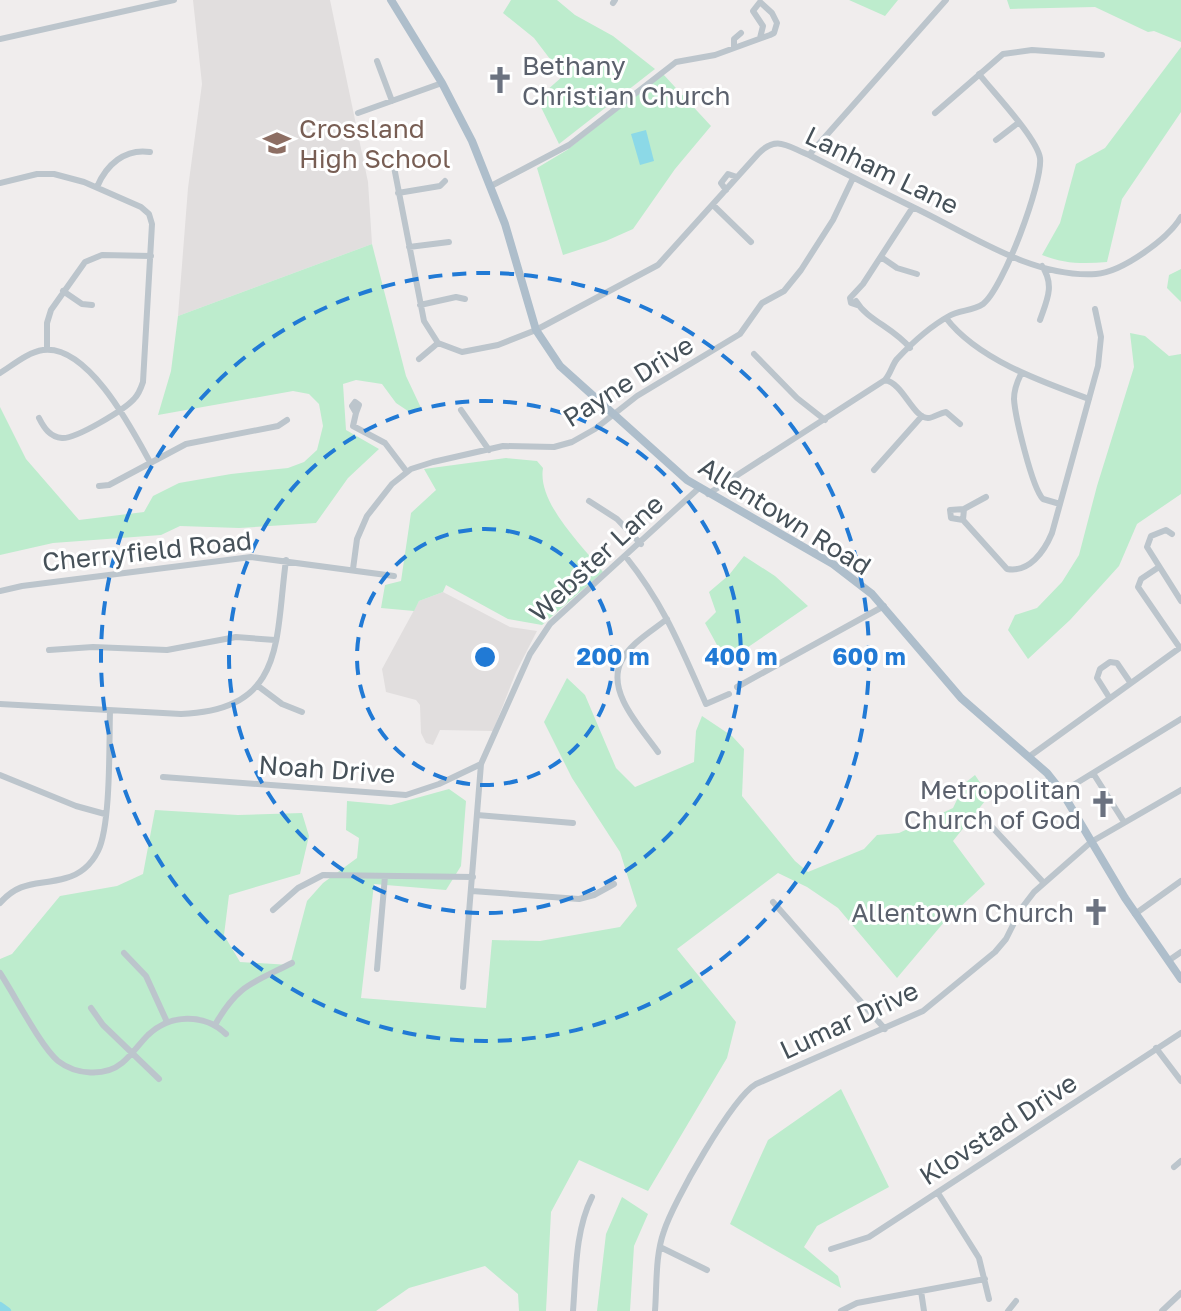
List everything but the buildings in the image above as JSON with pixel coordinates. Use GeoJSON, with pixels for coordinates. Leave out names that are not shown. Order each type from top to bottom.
{"type":"FeatureCollection","features":[{"type":"Feature","properties":{"kind":"main road","name":"Allentown Road"},"geometry":{"type":"LineString","coordinates":[[391,0],[466,128],[491,186],[536,330],[560,366],[666,464],[708,494],[833,564],[855,579],[884,606],[961,698],[1030,756],[1062,792],[1135,914],[1181,979]]}},
{"type":"Feature","properties":{"kind":"street"},"geometry":{"type":"LineString","coordinates":[[0,39],[174,0]]}},
{"type":"Feature","properties":{"kind":"street"},"geometry":{"type":"LineString","coordinates":[[809,155],[946,0]]}},
{"type":"Feature","properties":{"kind":"street"},"geometry":{"type":"LineString","coordinates":[[491,186],[563,149],[676,62],[703,58],[735,46],[760,38],[774,33],[777,27],[772,13],[760,2],[753,11],[763,26],[760,38]]}},
{"type":"Feature","properties":{"kind":"street"},"geometry":{"type":"LineString","coordinates":[[738,58],[734,39],[741,33]]}},
{"type":"Feature","properties":{"kind":"street"},"geometry":{"type":"LineString","coordinates":[[935,113],[1003,54],[1032,50],[1102,55]]}},
{"type":"Feature","properties":{"kind":"street"},"geometry":{"type":"LineString","coordinates":[[377,61],[392,101]]}},
{"type":"Feature","properties":{"kind":"street"},"geometry":{"type":"LineString","coordinates":[[708,494],[885,380],[895,361],[946,318],[978,307],[997,287],[1012,256],[1039,173],[1040,157],[1032,141],[979,74]]}},
{"type":"Feature","properties":{"kind":"street"},"geometry":{"type":"LineString","coordinates":[[358,113],[442,83]]}},
{"type":"Feature","properties":{"kind":"street"},"geometry":{"type":"LineString","coordinates":[[996,140],[1018,123]]}},
{"type":"Feature","properties":{"kind":"street","name":"Lanham Lane"},"geometry":{"type":"LineString","coordinates":[[713,205],[726,190],[721,183],[723,179],[728,174],[737,177],[773,142],[809,155],[1012,256],[1044,267],[1082,274],[1103,273],[1120,267],[1163,238],[1181,217]]}},
{"type":"Feature","properties":{"kind":"street"},"geometry":{"type":"LineString","coordinates":[[97,187],[104,173],[119,159],[137,151],[150,152]]}},
{"type":"Feature","properties":{"kind":"street"},"geometry":{"type":"LineString","coordinates":[[396,159],[394,167],[398,193],[420,305],[427,329],[438,343],[451,349],[467,352],[498,345],[536,330],[654,269],[713,205],[751,242]]}},
{"type":"Feature","properties":{"kind":"street"},"geometry":{"type":"LineString","coordinates":[[0,183],[48,173],[71,177],[135,204],[149,214],[153,228],[143,384],[135,398],[120,410],[67,438],[50,433],[39,418]]}},
{"type":"Feature","properties":{"kind":"street","name":"Payne Drive"},"geometry":{"type":"LineString","coordinates":[[353,569],[357,539],[367,516],[386,491],[407,472],[421,464],[503,446],[565,445],[586,435],[611,414],[744,330],[758,307],[788,288],[801,270],[833,220],[853,178]]}},
{"type":"Feature","properties":{"kind":"street"},"geometry":{"type":"LineString","coordinates":[[398,193],[440,186],[445,181]]}},
{"type":"Feature","properties":{"kind":"street"},"geometry":{"type":"LineString","coordinates":[[910,348],[895,331],[857,305],[856,294],[913,207]]}},
{"type":"Feature","properties":{"kind":"street"},"geometry":{"type":"LineString","coordinates":[[409,247],[449,242]]}},
{"type":"Feature","properties":{"kind":"street"},"geometry":{"type":"LineString","coordinates":[[47,349],[48,319],[63,291],[85,262],[94,256],[151,256]]}},
{"type":"Feature","properties":{"kind":"street"},"geometry":{"type":"LineString","coordinates":[[881,257],[897,268],[917,274]]}},
{"type":"Feature","properties":{"kind":"street"},"geometry":{"type":"LineString","coordinates":[[1040,320],[1051,288],[1044,267]]}},
{"type":"Feature","properties":{"kind":"street"},"geometry":{"type":"LineString","coordinates":[[63,291],[82,304],[92,305]]}},
{"type":"Feature","properties":{"kind":"street"},"geometry":{"type":"LineString","coordinates":[[420,305],[456,297],[465,299]]}},
{"type":"Feature","properties":{"kind":"street"},"geometry":{"type":"LineString","coordinates":[[986,497],[964,509],[949,512],[951,518],[963,520],[1003,567],[1018,570],[1038,557],[1048,543],[1060,504],[1097,373],[1101,346],[1095,309]]}},
{"type":"Feature","properties":{"kind":"street"},"geometry":{"type":"LineString","coordinates":[[946,318],[957,330],[1021,374],[1089,399]]}},
{"type":"Feature","properties":{"kind":"street"},"geometry":{"type":"LineString","coordinates":[[419,359],[438,343]]}},
{"type":"Feature","properties":{"kind":"street"},"geometry":{"type":"LineString","coordinates":[[0,373],[30,354],[47,349],[66,355],[85,368],[105,389],[150,462]]}},
{"type":"Feature","properties":{"kind":"street"},"geometry":{"type":"LineString","coordinates":[[754,354],[797,398],[825,420]]}},
{"type":"Feature","properties":{"kind":"street"},"geometry":{"type":"LineString","coordinates":[[1021,374],[1015,388],[1014,403],[1035,485],[1043,499],[1060,504]]}},
{"type":"Feature","properties":{"kind":"street"},"geometry":{"type":"LineString","coordinates":[[885,380],[894,383],[922,416],[930,418],[944,412],[960,424]]}},
{"type":"Feature","properties":{"kind":"street"},"geometry":{"type":"LineString","coordinates":[[360,401],[352,403],[356,413],[353,426],[385,443],[407,472]]}},
{"type":"Feature","properties":{"kind":"street"},"geometry":{"type":"LineString","coordinates":[[461,410],[489,450]]}},
{"type":"Feature","properties":{"kind":"street"},"geometry":{"type":"LineString","coordinates":[[874,470],[922,416]]}},
{"type":"Feature","properties":{"kind":"street"},"geometry":{"type":"LineString","coordinates":[[99,486],[109,485],[186,444],[278,426],[287,420]]}},
{"type":"Feature","properties":{"kind":"street","name":"Webster Lane"},"geometry":{"type":"LineString","coordinates":[[463,987],[481,764],[537,641],[550,624],[699,488]]}},
{"type":"Feature","properties":{"kind":"street"},"geometry":{"type":"LineString","coordinates":[[589,501],[617,519],[641,544]]}},
{"type":"Feature","properties":{"kind":"street"},"geometry":{"type":"LineString","coordinates":[[963,520],[964,509]]}},
{"type":"Feature","properties":{"kind":"street"},"geometry":{"type":"LineString","coordinates":[[1172,534],[1163,531],[1148,540],[1148,550],[1181,601]]}},
{"type":"Feature","properties":{"kind":"street","name":"Cherryfield Road"},"geometry":{"type":"LineString","coordinates":[[0,591],[251,557],[394,576]]}},
{"type":"Feature","properties":{"kind":"street"},"geometry":{"type":"LineString","coordinates":[[626,557],[650,587],[686,655],[706,704],[729,694]]}},
{"type":"Feature","properties":{"kind":"street"},"geometry":{"type":"LineString","coordinates":[[0,704],[110,711],[210,712],[233,705],[258,686],[272,661],[286,560]]}},
{"type":"Feature","properties":{"kind":"street"},"geometry":{"type":"LineString","coordinates":[[1030,756],[1181,648],[1138,587],[1138,582],[1159,567]]}},
{"type":"Feature","properties":{"kind":"street"},"geometry":{"type":"LineString","coordinates":[[737,687],[884,606]]}},
{"type":"Feature","properties":{"kind":"street"},"geometry":{"type":"LineString","coordinates":[[658,752],[622,696],[617,676],[620,662],[629,650],[667,619]]}},
{"type":"Feature","properties":{"kind":"street"},"geometry":{"type":"LineString","coordinates":[[49,650],[93,647],[167,650],[231,638],[275,640]]}},
{"type":"Feature","properties":{"kind":"street"},"geometry":{"type":"LineString","coordinates":[[1109,697],[1097,678],[1098,671],[1107,663],[1117,663],[1130,682]]}},
{"type":"Feature","properties":{"kind":"street"},"geometry":{"type":"LineString","coordinates":[[258,686],[282,704],[302,712]]}},
{"type":"Feature","properties":{"kind":"street"},"geometry":{"type":"LineString","coordinates":[[0,903],[24,885],[63,879],[85,869],[98,852],[105,814],[110,711]]}},
{"type":"Feature","properties":{"kind":"street"},"geometry":{"type":"LineString","coordinates":[[1062,792],[1181,719]]}},
{"type":"Feature","properties":{"kind":"street","name":"Noah Drive"},"geometry":{"type":"LineString","coordinates":[[163,777],[406,795],[426,790],[481,764]]}},
{"type":"Feature","properties":{"kind":"street"},"geometry":{"type":"LineString","coordinates":[[1093,773],[1124,822]]}},
{"type":"Feature","properties":{"kind":"street"},"geometry":{"type":"LineString","coordinates":[[0,775],[76,806],[105,814]]}},
{"type":"Feature","properties":{"kind":"street","name":"Lumar Drive"},"geometry":{"type":"LineString","coordinates":[[655,1311],[664,1229],[679,1197],[740,1096],[756,1084],[913,1018],[929,1007],[995,952],[1006,939],[1028,898],[1091,842],[1181,790]]}},
{"type":"Feature","properties":{"kind":"street"},"geometry":{"type":"LineString","coordinates":[[979,813],[1044,883]]}},
{"type":"Feature","properties":{"kind":"street"},"geometry":{"type":"LineString","coordinates":[[477,815],[573,823]]}},
{"type":"Feature","properties":{"kind":"street"},"geometry":{"type":"LineString","coordinates":[[273,910],[298,888],[323,875],[473,877]]}},
{"type":"Feature","properties":{"kind":"street"},"geometry":{"type":"LineString","coordinates":[[377,969],[385,876]]}},
{"type":"Feature","properties":{"kind":"street"},"geometry":{"type":"LineString","coordinates":[[1135,914],[1181,881]]}},
{"type":"Feature","properties":{"kind":"street"},"geometry":{"type":"LineString","coordinates":[[472,891],[579,899],[614,884]]}},
{"type":"Feature","properties":{"kind":"street"},"geometry":{"type":"LineString","coordinates":[[773,902],[885,1029]]}},
{"type":"Feature","properties":{"kind":"street"},"geometry":{"type":"LineString","coordinates":[[1168,961],[1181,952]]}},
{"type":"Feature","properties":{"kind":"street"},"geometry":{"type":"LineString","coordinates":[[124,953],[146,976],[167,1022]]}},
{"type":"Feature","properties":{"kind":"street"},"geometry":{"type":"LineString","coordinates":[[215,1025],[231,998],[241,989],[292,963]]}},
{"type":"Feature","properties":{"kind":"street"},"geometry":{"type":"LineString","coordinates":[[0,973],[52,1054],[66,1066],[85,1072],[109,1070],[120,1065],[147,1035],[167,1022],[190,1018],[215,1025],[226,1034]]}},
{"type":"Feature","properties":{"kind":"street"},"geometry":{"type":"LineString","coordinates":[[91,1008],[103,1025],[159,1079]]}},
{"type":"Feature","properties":{"kind":"street","name":"Klovstad Drive"},"geometry":{"type":"LineString","coordinates":[[831,1249],[869,1237],[1181,1033]]}},
{"type":"Feature","properties":{"kind":"street"},"geometry":{"type":"LineString","coordinates":[[1156,1048],[1181,1081]]}},
{"type":"Feature","properties":{"kind":"street"},"geometry":{"type":"LineString","coordinates":[[1174,1167],[1181,1161]]}},
{"type":"Feature","properties":{"kind":"street"},"geometry":{"type":"LineString","coordinates":[[938,1193],[976,1252],[989,1299]]}},
{"type":"Feature","properties":{"kind":"street"},"geometry":{"type":"LineString","coordinates":[[573,1311],[579,1244],[592,1197]]}},
{"type":"Feature","properties":{"kind":"street"},"geometry":{"type":"LineString","coordinates":[[660,1247],[707,1270]]}},
{"type":"Feature","properties":{"kind":"street"},"geometry":{"type":"LineString","coordinates":[[841,1311],[857,1303],[985,1279]]}},
{"type":"Feature","properties":{"kind":"street"},"geometry":{"type":"LineString","coordinates":[[921,1291],[924,1311]]}},
{"type":"Feature","properties":{"kind":"street"},"geometry":{"type":"LineString","coordinates":[[1162,1311],[1181,1293]]}},
{"type":"Feature","properties":{"kind":"street"},"geometry":{"type":"LineString","coordinates":[[1008,1311],[1016,1301]]}},
{"type":"Feature","properties":{"kind":"shaded area","name":"Crossland High School"},"geometry":{"type":"Polygon","coordinates":[[[193,0],[330,0],[368,182],[372,244],[178,316],[188,188],[202,84],[193,0]]]}},
{"type":"Feature","properties":{"kind":"shaded area"},"geometry":{"type":"Polygon","coordinates":[[[443,592],[510,627],[537,631],[516,672],[493,731],[440,730],[433,745],[426,743],[421,733],[420,705],[416,700],[386,692],[382,669],[419,601],[443,592]]]}},
{"type":"Feature","properties":{"kind":"green space"},"geometry":{"type":"Polygon","coordinates":[[[511,0],[557,0],[575,15],[613,36],[655,69],[559,144],[537,99],[563,76],[534,38],[503,13],[511,0]]]}},
{"type":"Feature","properties":{"kind":"green space"},"geometry":{"type":"Polygon","coordinates":[[[849,0],[898,0],[885,16],[849,0]]]}},
{"type":"Feature","properties":{"kind":"green space"},"geometry":{"type":"Polygon","coordinates":[[[1007,0],[1181,0],[1181,42],[1154,31],[1148,32],[1095,7],[1010,9],[1007,0]]]}},
{"type":"Feature","properties":{"kind":"green space"},"geometry":{"type":"Polygon","coordinates":[[[1181,47],[1181,112],[1122,199],[1107,262],[1074,263],[1042,255],[1060,223],[1076,164],[1105,148],[1181,47]]]}},
{"type":"Feature","properties":{"kind":"green space"},"geometry":{"type":"Polygon","coordinates":[[[663,74],[711,126],[675,169],[633,229],[563,255],[537,168],[567,150],[663,74]]]}},
{"type":"Feature","properties":{"kind":"green space"},"geometry":{"type":"Polygon","coordinates":[[[372,244],[406,376],[422,410],[411,413],[396,403],[382,384],[356,380],[343,384],[346,430],[379,449],[348,478],[316,523],[239,528],[180,526],[161,535],[53,543],[0,555],[0,407],[26,459],[79,520],[144,512],[153,496],[179,483],[288,468],[304,462],[317,450],[323,426],[319,404],[309,394],[293,391],[158,415],[171,371],[178,316],[372,244]]]}},
{"type":"Feature","properties":{"kind":"green space"},"geometry":{"type":"Polygon","coordinates":[[[1181,269],[1181,302],[1167,288],[1169,275],[1181,269]]]}},
{"type":"Feature","properties":{"kind":"green space"},"geometry":{"type":"Polygon","coordinates":[[[1130,333],[1145,336],[1169,356],[1181,354],[1181,494],[1137,524],[1119,566],[1070,620],[1028,659],[1008,630],[1015,615],[1037,608],[1062,582],[1079,555],[1134,367],[1130,333]]]}},
{"type":"Feature","properties":{"kind":"green space"},"geometry":{"type":"Polygon","coordinates":[[[506,458],[537,461],[543,468],[543,481],[554,509],[603,572],[542,625],[508,619],[446,585],[443,592],[419,601],[414,611],[381,608],[385,585],[401,581],[411,513],[436,490],[424,469],[506,458]]]}},
{"type":"Feature","properties":{"kind":"green space"},"geometry":{"type":"Polygon","coordinates":[[[744,556],[775,576],[808,606],[735,656],[717,645],[705,623],[716,612],[709,592],[729,575],[744,556]]]}},
{"type":"Feature","properties":{"kind":"green space"},"geometry":{"type":"Polygon","coordinates":[[[567,678],[585,695],[616,768],[635,787],[694,762],[696,731],[702,716],[732,736],[744,749],[742,796],[795,861],[808,872],[864,849],[877,835],[899,833],[953,808],[965,783],[975,775],[989,796],[953,841],[985,884],[945,921],[897,978],[838,908],[807,887],[778,873],[677,949],[736,1022],[727,1058],[648,1191],[579,1160],[551,1212],[546,1311],[519,1311],[518,1294],[485,1266],[409,1288],[376,1311],[0,1311],[0,959],[12,954],[60,896],[117,886],[143,874],[155,810],[238,815],[302,813],[309,836],[300,874],[229,895],[224,935],[240,962],[290,965],[307,901],[323,883],[357,858],[359,838],[346,830],[347,801],[391,805],[449,789],[466,801],[461,866],[446,890],[374,884],[361,998],[486,1008],[492,940],[540,941],[620,927],[637,906],[620,852],[572,778],[544,722],[567,678]]]}},
{"type":"Feature","properties":{"kind":"green space"},"geometry":{"type":"Polygon","coordinates":[[[841,1089],[889,1187],[817,1226],[804,1247],[838,1276],[841,1288],[730,1224],[768,1140],[841,1089]]]}},
{"type":"Feature","properties":{"kind":"green space"},"geometry":{"type":"Polygon","coordinates":[[[622,1197],[648,1214],[634,1246],[630,1311],[597,1311],[606,1234],[622,1197]]]}},
{"type":"Feature","properties":{"kind":"water"},"geometry":{"type":"Polygon","coordinates":[[[646,130],[654,161],[640,165],[631,134],[646,130]]]}},
{"type":"Feature","properties":{"kind":"waterway"},"geometry":{"type":"LineString","coordinates":[[0,1306],[7,1311]]}},
{"type":"Feature","properties":{"kind":"place","name":"Bethany Christian Church"},"geometry":{"type":"Point","coordinates":[500,80]}},
{"type":"Feature","properties":{"kind":"place","name":"Crossland High School"},"geometry":{"type":"Point","coordinates":[277,143]}},
{"type":"Feature","properties":{"kind":"place","name":"Metropolitan Church of God"},"geometry":{"type":"Point","coordinates":[1103,804]}},
{"type":"Feature","properties":{"kind":"place","name":"Allentown Church"},"geometry":{"type":"Point","coordinates":[1096,912]}}]}
